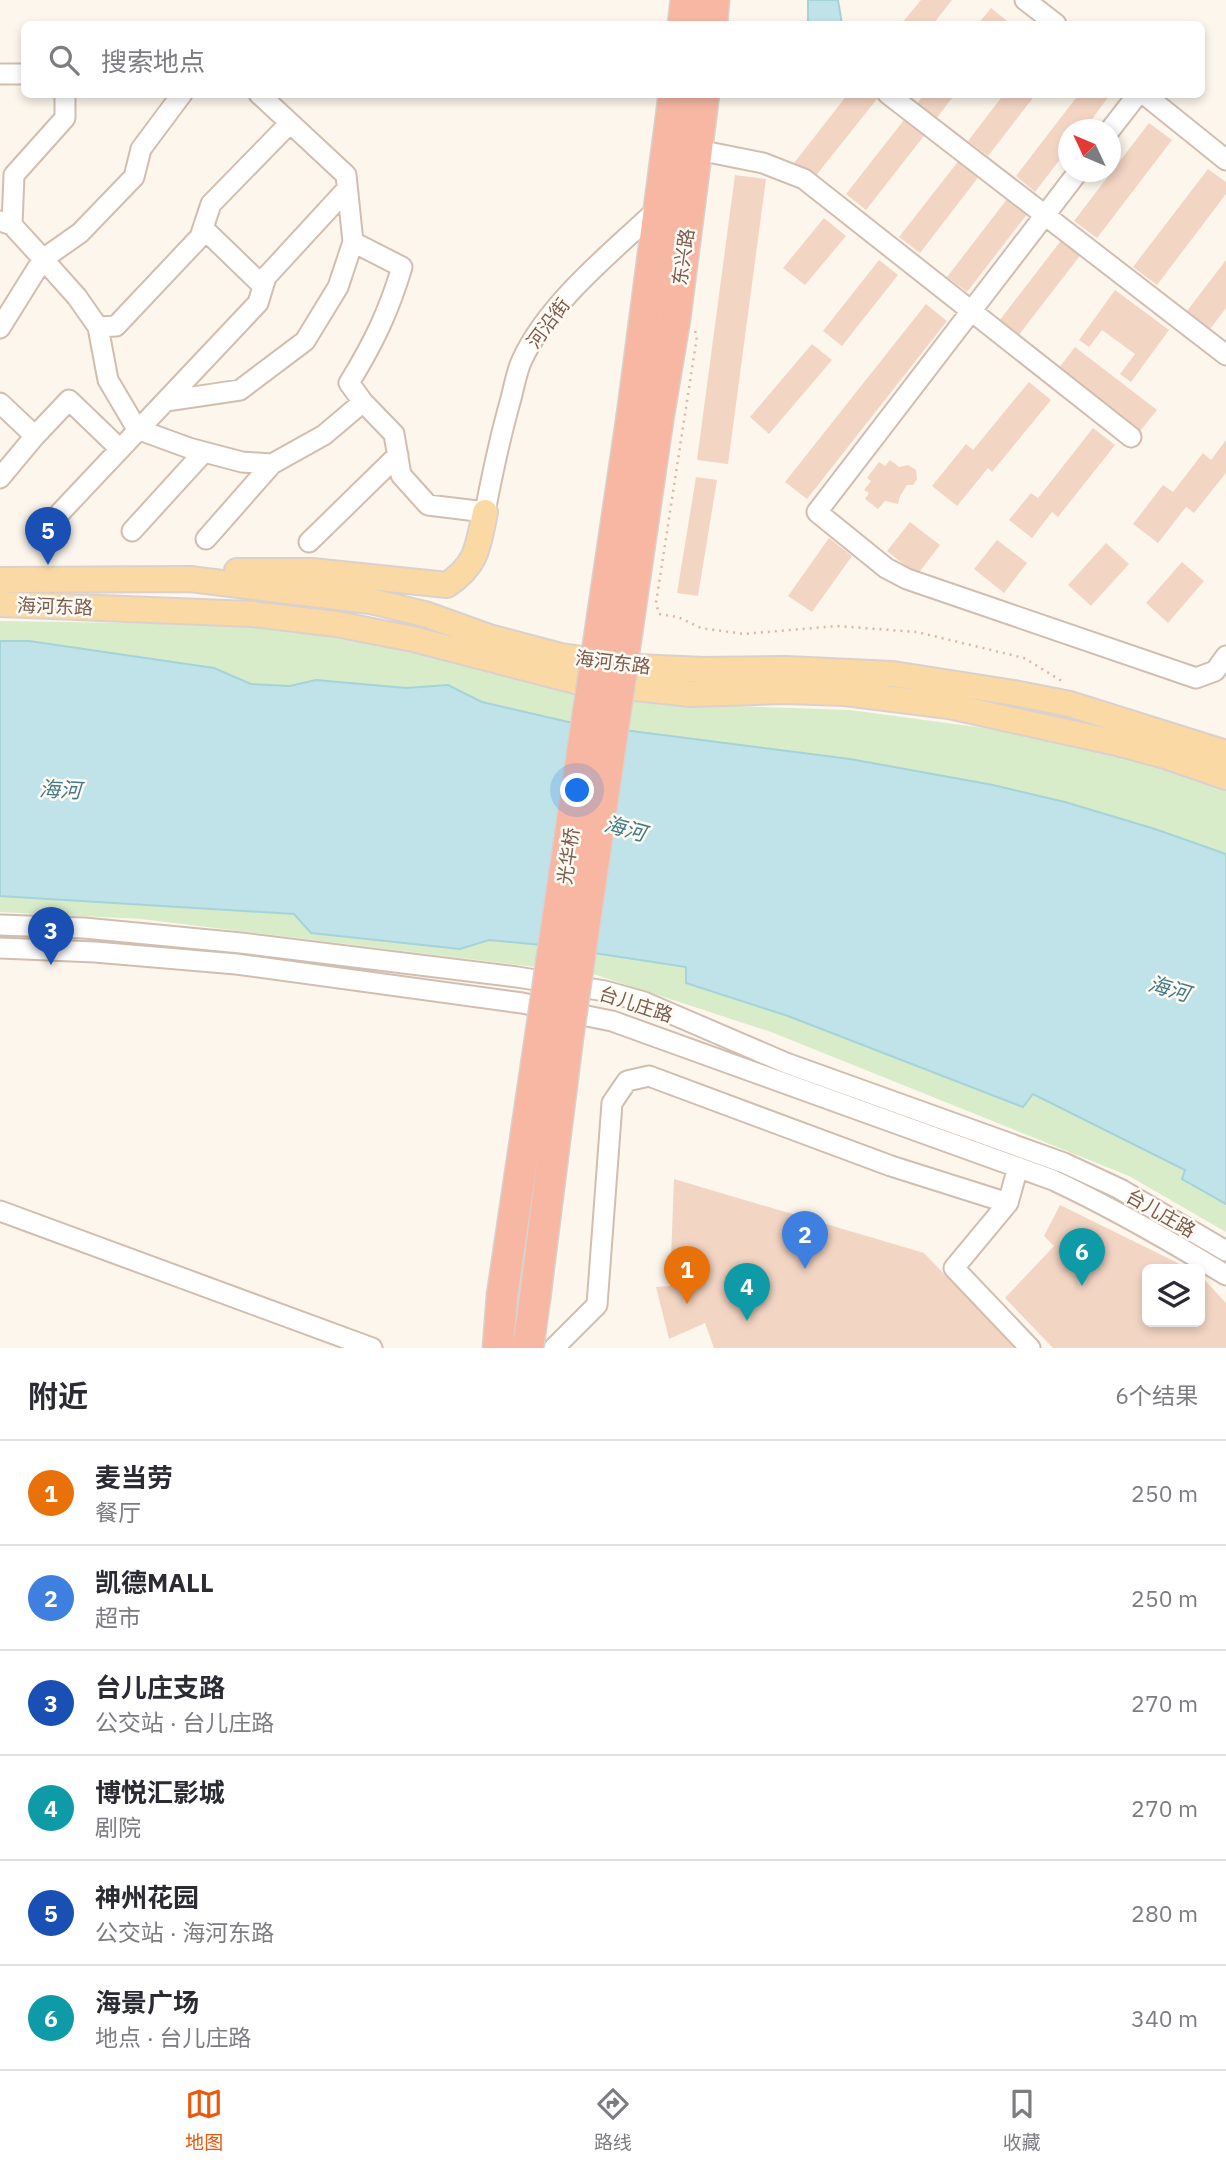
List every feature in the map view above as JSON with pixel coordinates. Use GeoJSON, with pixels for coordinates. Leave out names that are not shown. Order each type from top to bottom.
{"type":"FeatureCollection","features":[{"type":"Feature","properties":{"kind":"highway"},"geometry":{"type":"LineString","coordinates":[[683,21],[686,0]]}},
{"type":"Feature","properties":{"kind":"highway"},"geometry":{"type":"LineString","coordinates":[[712,21],[715,0]]}},
{"type":"Feature","properties":{"kind":"highway","name":"东兴路"},"geometry":{"type":"LineString","coordinates":[[645,417],[659,208],[673,98]]}},
{"type":"Feature","properties":{"kind":"highway","name":"东兴路"},"geometry":{"type":"LineString","coordinates":[[645,417],[674,319],[704,98]]}},
{"type":"Feature","properties":{"kind":"highway","name":"光华桥"},"geometry":{"type":"LineString","coordinates":[[498,1348],[502,1296],[645,417]]}},
{"type":"Feature","properties":{"kind":"highway","name":"光华桥"},"geometry":{"type":"LineString","coordinates":[[527,1348],[645,417]]}},
{"type":"Feature","properties":{"kind":"main road"},"geometry":{"type":"LineString","coordinates":[[190,579],[248,570],[312,571],[447,585],[464,573],[476,553],[485,512]]}},
{"type":"Feature","properties":{"kind":"main road","name":"海河东路"},"geometry":{"type":"LineString","coordinates":[[0,580],[190,579],[370,601],[425,614],[489,637],[561,656],[638,667],[893,674],[1082,707],[1226,753]]}},
{"type":"Feature","properties":{"kind":"main road","name":"海河东路"},"geometry":{"type":"LineString","coordinates":[[0,604],[252,614],[336,624],[413,639],[579,682],[691,694],[785,691],[845,693],[949,706],[1117,743],[1226,777]]}},
{"type":"Feature","properties":{"kind":"street"},"geometry":{"type":"LineString","coordinates":[[1025,0],[1052,21]]}},
{"type":"Feature","properties":{"kind":"street"},"geometry":{"type":"LineString","coordinates":[[0,74],[21,74]]}},
{"type":"Feature","properties":{"kind":"street"},"geometry":{"type":"LineString","coordinates":[[65,98],[65,118],[14,174],[6,223],[77,297],[98,327],[108,380],[136,429],[242,462],[272,464]]}},
{"type":"Feature","properties":{"kind":"street"},"geometry":{"type":"LineString","coordinates":[[0,328],[43,259],[80,233],[134,177],[141,149],[179,98]]}},
{"type":"Feature","properties":{"kind":"street"},"geometry":{"type":"LineString","coordinates":[[166,401],[240,390],[305,341],[338,287],[353,242],[346,175],[263,98]]}},
{"type":"Feature","properties":{"kind":"street"},"geometry":{"type":"LineString","coordinates":[[893,98],[1226,355]]}},
{"type":"Feature","properties":{"kind":"street"},"geometry":{"type":"LineString","coordinates":[[1119,119],[1135,98]]}},
{"type":"Feature","properties":{"kind":"street"},"geometry":{"type":"LineString","coordinates":[[1149,98],[1226,160]]}},
{"type":"Feature","properties":{"kind":"street"},"geometry":{"type":"LineString","coordinates":[[98,327],[116,326],[200,237],[211,204],[290,123]]}},
{"type":"Feature","properties":{"kind":"street"},"geometry":{"type":"LineString","coordinates":[[698,150],[763,163],[804,178],[1131,437]]}},
{"type":"Feature","properties":{"kind":"street"},"geometry":{"type":"LineString","coordinates":[[1070,182],[817,512],[886,568],[907,579],[1196,678],[1214,671],[1226,656]]}},
{"type":"Feature","properties":{"kind":"street"},"geometry":{"type":"LineString","coordinates":[[58,515],[136,429],[258,303],[266,277],[347,189]]}},
{"type":"Feature","properties":{"kind":"street","name":"河沿街"},"geometry":{"type":"LineString","coordinates":[[485,512],[496,455],[521,362],[536,334],[604,259],[659,208]]}},
{"type":"Feature","properties":{"kind":"street"},"geometry":{"type":"LineString","coordinates":[[203,228],[263,286]]}},
{"type":"Feature","properties":{"kind":"street"},"geometry":{"type":"LineString","coordinates":[[353,242],[402,267],[391,305],[349,383],[394,434],[401,475],[428,505],[485,512]]}},
{"type":"Feature","properties":{"kind":"street"},"geometry":{"type":"LineString","coordinates":[[0,478],[69,400],[119,448]]}},
{"type":"Feature","properties":{"kind":"street"},"geometry":{"type":"LineString","coordinates":[[206,539],[272,464],[324,435],[363,402]]}},
{"type":"Feature","properties":{"kind":"street"},"geometry":{"type":"LineString","coordinates":[[0,403],[35,436]]}},
{"type":"Feature","properties":{"kind":"street"},"geometry":{"type":"LineString","coordinates":[[132,531],[204,452]]}},
{"type":"Feature","properties":{"kind":"street"},"geometry":{"type":"LineString","coordinates":[[309,542],[398,455]]}},
{"type":"Feature","properties":{"kind":"street","name":"台儿庄路"},"geometry":{"type":"LineString","coordinates":[[0,925],[84,928],[241,943],[517,976],[605,991],[644,1003],[786,1063],[1064,1163],[1120,1189],[1226,1251]]}},
{"type":"Feature","properties":{"kind":"street","name":"台儿庄路"},"geometry":{"type":"LineString","coordinates":[[0,948],[95,952],[236,964],[522,1003],[612,1021],[1018,1167],[1087,1196],[1171,1241],[1226,1275]]}},
{"type":"Feature","properties":{"kind":"street"},"geometry":{"type":"LineString","coordinates":[[554,1348],[597,1305],[612,1103],[627,1081],[649,1076],[891,1166],[1008,1203]]}},
{"type":"Feature","properties":{"kind":"street"},"geometry":{"type":"LineString","coordinates":[[1018,1167],[1008,1203],[954,1268],[1030,1348]]}},
{"type":"Feature","properties":{"kind":"street"},"geometry":{"type":"LineString","coordinates":[[0,1211],[372,1348]]}},
{"type":"Feature","properties":{"kind":"street"},"geometry":{"type":"LineString","coordinates":[[482,1348],[502,1296]]}},
{"type":"Feature","properties":{"kind":"street"},"geometry":{"type":"LineString","coordinates":[[535,1298],[541,1348]]}},
{"type":"Feature","properties":{"kind":"path"},"geometry":{"type":"LineString","coordinates":[[674,319],[691,323],[697,335],[656,603],[659,614],[678,617],[701,628],[743,635],[837,626],[917,632],[1024,659],[1070,686]]}},
{"type":"Feature","properties":{"kind":"green space"},"geometry":{"type":"Polygon","coordinates":[[[0,621],[260,625],[414,652],[532,683],[643,703],[850,710],[1014,732],[1169,765],[1226,788],[1226,1232],[1129,1176],[771,1032],[593,974],[141,919],[0,912],[0,621]]]}},
{"type":"Feature","properties":{"kind":"water"},"geometry":{"type":"Polygon","coordinates":[[[808,0],[838,0],[842,21],[808,21],[808,0]]]}},
{"type":"Feature","properties":{"kind":"water","name":"海河"},"geometry":{"type":"Polygon","coordinates":[[[0,641],[29,641],[214,668],[251,684],[290,686],[316,680],[406,688],[448,685],[482,702],[577,724],[850,759],[993,785],[1065,802],[1226,854],[1226,1204],[1182,1179],[1185,1170],[1033,1094],[1023,1107],[788,1016],[686,983],[686,967],[542,945],[489,940],[460,949],[311,933],[294,914],[0,896],[0,641]]]}},
{"type":"Feature","properties":{"kind":"building"},"geometry":{"type":"Polygon","coordinates":[[[921,0],[952,0],[935,21],[904,21],[921,0]]]}},
{"type":"Feature","properties":{"kind":"building"},"geometry":{"type":"Polygon","coordinates":[[[991,8],[1007,21],[980,21],[991,8]]]}},
{"type":"Feature","properties":{"kind":"building"},"geometry":{"type":"Polygon","coordinates":[[[845,98],[878,98],[814,178],[794,163],[845,98]]]}},
{"type":"Feature","properties":{"kind":"building"},"geometry":{"type":"Polygon","coordinates":[[[921,98],[952,98],[936,119],[917,104],[921,98]]]}},
{"type":"Feature","properties":{"kind":"building"},"geometry":{"type":"Polygon","coordinates":[[[1001,98],[1033,98],[988,156],[968,141],[1001,98]]]}},
{"type":"Feature","properties":{"kind":"building"},"geometry":{"type":"Polygon","coordinates":[[[1076,98],[1108,98],[1092,119],[1060,119],[1076,98]]]}},
{"type":"Feature","properties":{"kind":"building"},"geometry":{"type":"Polygon","coordinates":[[[907,116],[927,132],[866,210],[846,194],[907,116]]]}},
{"type":"Feature","properties":{"kind":"building"},"geometry":{"type":"Polygon","coordinates":[[[1058,121],[1058,162],[1035,192],[1016,176],[1058,121]]]}},
{"type":"Feature","properties":{"kind":"building"},"geometry":{"type":"Polygon","coordinates":[[[1149,123],[1172,140],[1097,238],[1074,221],[1104,182],[1121,182],[1121,160],[1149,123]]]}},
{"type":"Feature","properties":{"kind":"building"},"geometry":{"type":"Polygon","coordinates":[[[960,159],[980,175],[920,253],[899,237],[960,159]]]}},
{"type":"Feature","properties":{"kind":"building"},"geometry":{"type":"Polygon","coordinates":[[[1208,169],[1226,182],[1226,194],[1157,285],[1133,267],[1208,169]]]}},
{"type":"Feature","properties":{"kind":"building"},"geometry":{"type":"Polygon","coordinates":[[[735,175],[766,179],[728,464],[697,460],[735,175]]]}},
{"type":"Feature","properties":{"kind":"building"},"geometry":{"type":"Polygon","coordinates":[[[1011,194],[1031,209],[967,292],[947,277],[1011,194]]]}},
{"type":"Feature","properties":{"kind":"building"},"geometry":{"type":"Polygon","coordinates":[[[824,218],[846,236],[805,285],[783,268],[824,218]]]}},
{"type":"Feature","properties":{"kind":"building"},"geometry":{"type":"Polygon","coordinates":[[[1063,238],[1082,253],[1018,336],[999,321],[1063,238]]]}},
{"type":"Feature","properties":{"kind":"building"},"geometry":{"type":"Polygon","coordinates":[[[879,260],[898,275],[842,346],[823,331],[879,260]]]}},
{"type":"Feature","properties":{"kind":"building"},"geometry":{"type":"Polygon","coordinates":[[[1226,260],[1226,308],[1210,329],[1187,311],[1226,260]]]}},
{"type":"Feature","properties":{"kind":"building"},"geometry":{"type":"Polygon","coordinates":[[[1115,290],[1169,330],[1131,382],[1120,374],[1135,354],[1102,330],[1089,347],[1079,340],[1115,290]]]}},
{"type":"Feature","properties":{"kind":"building"},"geometry":{"type":"Polygon","coordinates":[[[926,304],[947,321],[807,499],[785,482],[926,304]]]}},
{"type":"Feature","properties":{"kind":"building"},"geometry":{"type":"Polygon","coordinates":[[[812,344],[832,360],[769,434],[750,417],[812,344]]]}},
{"type":"Feature","properties":{"kind":"building"},"geometry":{"type":"Polygon","coordinates":[[[1075,347],[1157,410],[1140,431],[1059,368],[1075,347]]]}},
{"type":"Feature","properties":{"kind":"building"},"geometry":{"type":"Polygon","coordinates":[[[1029,382],[1051,400],[992,472],[988,468],[957,506],[932,486],[966,444],[973,450],[1029,382]]]}},
{"type":"Feature","properties":{"kind":"building"},"geometry":{"type":"Polygon","coordinates":[[[1093,428],[1115,445],[1058,517],[1052,512],[1032,538],[1009,520],[1031,493],[1038,498],[1093,428]]]}},
{"type":"Feature","properties":{"kind":"building"},"geometry":{"type":"Polygon","coordinates":[[[1226,440],[1226,473],[1194,513],[1186,507],[1158,543],[1133,524],[1163,485],[1173,492],[1203,453],[1211,460],[1226,440]]]}},
{"type":"Feature","properties":{"kind":"building"},"geometry":{"type":"Polygon","coordinates":[[[890,460],[899,467],[908,465],[916,470],[917,479],[913,485],[907,485],[898,504],[885,501],[878,509],[865,499],[869,493],[864,490],[871,481],[867,478],[879,462],[885,466],[890,460]]]}},
{"type":"Feature","properties":{"kind":"building"},"geometry":{"type":"Polygon","coordinates":[[[696,477],[717,480],[698,596],[677,593],[696,477]]]}},
{"type":"Feature","properties":{"kind":"building"},"geometry":{"type":"Polygon","coordinates":[[[910,522],[940,545],[917,575],[887,551],[910,522]]]}},
{"type":"Feature","properties":{"kind":"building"},"geometry":{"type":"Polygon","coordinates":[[[829,538],[852,556],[812,612],[788,596],[829,538]]]}},
{"type":"Feature","properties":{"kind":"building"},"geometry":{"type":"Polygon","coordinates":[[[997,540],[1027,563],[1004,593],[974,569],[997,540]]]}},
{"type":"Feature","properties":{"kind":"building"},"geometry":{"type":"Polygon","coordinates":[[[1106,543],[1129,564],[1091,606],[1068,585],[1106,543]]]}},
{"type":"Feature","properties":{"kind":"building"},"geometry":{"type":"Polygon","coordinates":[[[1182,562],[1204,581],[1168,623],[1146,603],[1182,562]]]}},
{"type":"Feature","properties":{"kind":"building"},"geometry":{"type":"Polygon","coordinates":[[[674,1179],[924,1253],[1015,1348],[714,1348],[705,1323],[669,1339],[656,1287],[670,1286],[674,1179]]]}},
{"type":"Feature","properties":{"kind":"building"},"geometry":{"type":"Polygon","coordinates":[[[1060,1205],[1180,1264],[1142,1264],[1142,1327],[1205,1327],[1205,1280],[1226,1303],[1226,1348],[1053,1348],[1005,1298],[1054,1246],[1044,1236],[1060,1205]]]}},
{"type":"Feature","properties":{"kind":"place","name":"神州花园"},"geometry":{"type":"Point","coordinates":[48,565]}},
{"type":"Feature","properties":{"kind":"place","name":"台儿庄支路"},"geometry":{"type":"Point","coordinates":[51,965]}},
{"type":"Feature","properties":{"kind":"place","name":"凯德MALL"},"geometry":{"type":"Point","coordinates":[805,1269]}},
{"type":"Feature","properties":{"kind":"place","name":"海景广场"},"geometry":{"type":"Point","coordinates":[1082,1286]}},
{"type":"Feature","properties":{"kind":"place","name":"麦当劳"},"geometry":{"type":"Point","coordinates":[687,1304]}},
{"type":"Feature","properties":{"kind":"place","name":"博悦汇影城"},"geometry":{"type":"Point","coordinates":[747,1321]}}]}
